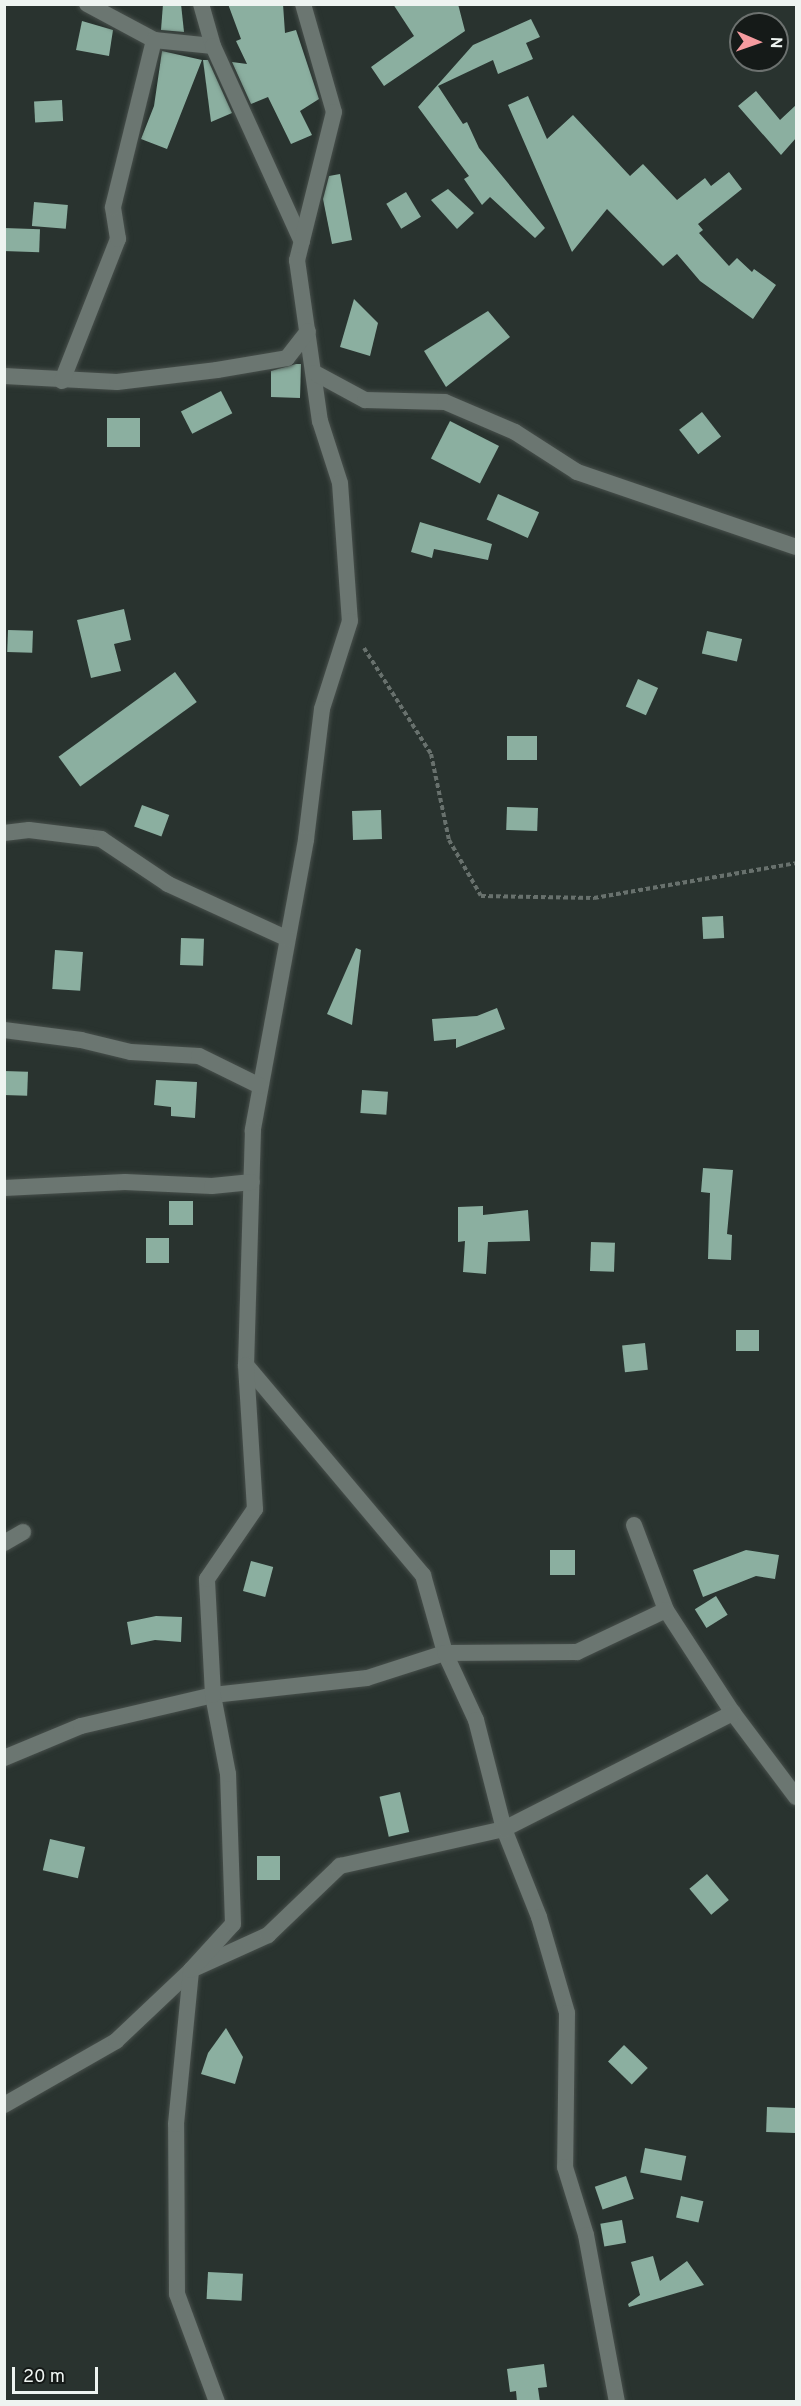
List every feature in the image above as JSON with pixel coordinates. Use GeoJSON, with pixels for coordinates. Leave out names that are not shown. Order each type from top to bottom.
{"type":"FeatureCollection","features":[{"type":"Feature","properties":{"kind":"street"},"geometry":{"type":"LineString","coordinates":[[87,4],[154,40],[213,45]]}},
{"type":"Feature","properties":{"kind":"street"},"geometry":{"type":"LineString","coordinates":[[201,4],[213,45],[302,242]]}},
{"type":"Feature","properties":{"kind":"street"},"geometry":{"type":"LineString","coordinates":[[4,2105],[116,2041],[191,1970],[233,1923],[228,1774],[213,1695],[207,1579],[255,1509],[246,1365],[253,1130],[286,938],[306,840],[322,709],[350,621],[340,483],[320,421],[315,373],[297,260],[334,112],[303,4]]}},
{"type":"Feature","properties":{"kind":"street"},"geometry":{"type":"LineString","coordinates":[[62,381],[118,239],[113,207],[154,40]]}},
{"type":"Feature","properties":{"kind":"street"},"geometry":{"type":"LineString","coordinates":[[4,376],[62,381],[117,382],[287,358],[308,331]]}},
{"type":"Feature","properties":{"kind":"street"},"geometry":{"type":"LineString","coordinates":[[315,373],[365,400],[445,402],[515,432],[577,472],[796,548]]}},
{"type":"Feature","properties":{"kind":"street"},"geometry":{"type":"LineString","coordinates":[[4,832],[28,830],[102,839],[168,884],[286,938]]}},
{"type":"Feature","properties":{"kind":"street"},"geometry":{"type":"LineString","coordinates":[[4,1030],[81,1040],[131,1052],[199,1056],[260,1086]]}},
{"type":"Feature","properties":{"kind":"street"},"geometry":{"type":"LineString","coordinates":[[4,1188],[125,1182],[212,1186],[252,1182]]}},
{"type":"Feature","properties":{"kind":"street"},"geometry":{"type":"LineString","coordinates":[[246,1365],[423,1575],[445,1653],[476,1720],[504,1829],[539,1917],[567,2013],[565,2167],[586,2235],[617,2402]]}},
{"type":"Feature","properties":{"kind":"street"},"geometry":{"type":"LineString","coordinates":[[634,1525],[666,1610],[733,1713],[796,1797]]}},
{"type":"Feature","properties":{"kind":"street"},"geometry":{"type":"LineString","coordinates":[[4,1543],[23,1532]]}},
{"type":"Feature","properties":{"kind":"street"},"geometry":{"type":"LineString","coordinates":[[4,1758],[81,1726],[213,1695],[367,1678],[445,1653],[577,1652],[666,1610]]}},
{"type":"Feature","properties":{"kind":"street"},"geometry":{"type":"LineString","coordinates":[[191,1970],[268,1935],[340,1866],[504,1829],[733,1713]]}},
{"type":"Feature","properties":{"kind":"street"},"geometry":{"type":"LineString","coordinates":[[191,1970],[176,2124],[177,2294],[217,2402]]}},
{"type":"Feature","properties":{"kind":"path"},"geometry":{"type":"LineString","coordinates":[[350,621],[377,674],[431,754],[448,840],[481,896],[594,898],[796,863]]}},
{"type":"Feature","properties":{"kind":"building"},"geometry":{"type":"Polygon","coordinates":[[[163,4],[181,4],[184,32],[161,30],[163,4]]]}},
{"type":"Feature","properties":{"kind":"building"},"geometry":{"type":"Polygon","coordinates":[[[228,4],[283,4],[285,33],[296,30],[319,99],[300,111],[312,135],[291,144],[268,97],[251,104],[232,62],[247,64],[236,41],[241,39],[228,4]]]}},
{"type":"Feature","properties":{"kind":"building"},"geometry":{"type":"Polygon","coordinates":[[[393,4],[458,4],[465,31],[384,86],[371,67],[414,36],[393,4]]]}},
{"type":"Feature","properties":{"kind":"building"},"geometry":{"type":"Polygon","coordinates":[[[531,19],[540,37],[526,43],[533,59],[498,74],[493,60],[438,86],[463,124],[467,122],[479,148],[545,228],[535,238],[490,197],[482,205],[464,179],[469,176],[418,107],[473,45],[531,19]]]}},
{"type":"Feature","properties":{"kind":"building"},"geometry":{"type":"Polygon","coordinates":[[[82,21],[113,30],[109,56],[76,50],[82,21]]]}},
{"type":"Feature","properties":{"kind":"building"},"geometry":{"type":"Polygon","coordinates":[[[162,51],[202,60],[167,149],[141,139],[154,106],[162,51]]]}},
{"type":"Feature","properties":{"kind":"building"},"geometry":{"type":"Polygon","coordinates":[[[203,60],[208,60],[232,113],[211,122],[203,60]]]}},
{"type":"Feature","properties":{"kind":"building"},"geometry":{"type":"Polygon","coordinates":[[[756,91],[780,120],[796,105],[796,138],[781,155],[738,106],[756,91]]]}},
{"type":"Feature","properties":{"kind":"building"},"geometry":{"type":"Polygon","coordinates":[[[528,96],[547,139],[573,115],[630,176],[643,164],[677,200],[705,178],[711,186],[729,172],[742,189],[698,224],[703,230],[699,233],[729,266],[737,258],[752,272],[754,269],[776,285],[753,319],[700,281],[677,254],[663,266],[607,209],[572,252],[508,105],[528,96]]]}},
{"type":"Feature","properties":{"kind":"building"},"geometry":{"type":"Polygon","coordinates":[[[62,100],[63,121],[35,122],[34,101],[62,100]]]}},
{"type":"Feature","properties":{"kind":"building"},"geometry":{"type":"Polygon","coordinates":[[[340,174],[352,240],[332,244],[323,199],[329,176],[340,174]]]}},
{"type":"Feature","properties":{"kind":"building"},"geometry":{"type":"Polygon","coordinates":[[[448,189],[474,213],[457,229],[431,200],[448,189]]]}},
{"type":"Feature","properties":{"kind":"building"},"geometry":{"type":"Polygon","coordinates":[[[406,192],[421,217],[401,229],[386,204],[406,192]]]}},
{"type":"Feature","properties":{"kind":"building"},"geometry":{"type":"Polygon","coordinates":[[[34,202],[68,205],[66,229],[32,226],[34,202]]]}},
{"type":"Feature","properties":{"kind":"building"},"geometry":{"type":"Polygon","coordinates":[[[4,228],[40,229],[39,252],[4,251],[4,228]]]}},
{"type":"Feature","properties":{"kind":"building"},"geometry":{"type":"Polygon","coordinates":[[[354,299],[378,323],[370,356],[340,347],[354,299]]]}},
{"type":"Feature","properties":{"kind":"building"},"geometry":{"type":"Polygon","coordinates":[[[488,311],[510,337],[446,387],[424,351],[488,311]]]}},
{"type":"Feature","properties":{"kind":"building"},"geometry":{"type":"Polygon","coordinates":[[[301,364],[300,398],[271,397],[271,371],[301,364]]]}},
{"type":"Feature","properties":{"kind":"building"},"geometry":{"type":"Polygon","coordinates":[[[221,391],[232,413],[192,434],[181,411],[221,391]]]}},
{"type":"Feature","properties":{"kind":"building"},"geometry":{"type":"Polygon","coordinates":[[[702,412],[721,436],[698,454],[679,430],[702,412]]]}},
{"type":"Feature","properties":{"kind":"building"},"geometry":{"type":"Polygon","coordinates":[[[107,418],[140,418],[140,447],[107,447],[107,418]]]}},
{"type":"Feature","properties":{"kind":"building"},"geometry":{"type":"Polygon","coordinates":[[[450,421],[499,446],[480,483],[431,458],[450,421]]]}},
{"type":"Feature","properties":{"kind":"building"},"geometry":{"type":"Polygon","coordinates":[[[498,494],[539,512],[528,538],[487,520],[498,494]]]}},
{"type":"Feature","properties":{"kind":"building"},"geometry":{"type":"Polygon","coordinates":[[[420,522],[492,544],[488,560],[434,549],[432,558],[411,552],[420,522]]]}},
{"type":"Feature","properties":{"kind":"building"},"geometry":{"type":"Polygon","coordinates":[[[124,609],[131,640],[114,644],[121,671],[91,678],[77,620],[124,609]]]}},
{"type":"Feature","properties":{"kind":"building"},"geometry":{"type":"Polygon","coordinates":[[[8,630],[33,631],[32,653],[7,652],[8,630]]]}},
{"type":"Feature","properties":{"kind":"building"},"geometry":{"type":"Polygon","coordinates":[[[707,631],[742,639],[737,662],[702,653],[707,631]]]}},
{"type":"Feature","properties":{"kind":"building"},"geometry":{"type":"Polygon","coordinates":[[[175,672],[197,702],[80,787],[59,757],[175,672]]]}},
{"type":"Feature","properties":{"kind":"building"},"geometry":{"type":"Polygon","coordinates":[[[638,679],[658,688],[646,715],[626,706],[638,679]]]}},
{"type":"Feature","properties":{"kind":"building"},"geometry":{"type":"Polygon","coordinates":[[[507,736],[537,736],[537,760],[507,760],[507,736]]]}},
{"type":"Feature","properties":{"kind":"building"},"geometry":{"type":"Polygon","coordinates":[[[142,805],[169,815],[161,837],[134,827],[142,805]]]}},
{"type":"Feature","properties":{"kind":"building"},"geometry":{"type":"Polygon","coordinates":[[[507,807],[538,808],[537,831],[506,830],[507,807]]]}},
{"type":"Feature","properties":{"kind":"building"},"geometry":{"type":"Polygon","coordinates":[[[381,810],[382,839],[353,840],[352,811],[381,810]]]}},
{"type":"Feature","properties":{"kind":"building"},"geometry":{"type":"Polygon","coordinates":[[[723,916],[724,938],[703,939],[702,917],[723,916]]]}},
{"type":"Feature","properties":{"kind":"building"},"geometry":{"type":"Polygon","coordinates":[[[181,938],[204,939],[203,966],[180,965],[181,938]]]}},
{"type":"Feature","properties":{"kind":"building"},"geometry":{"type":"Polygon","coordinates":[[[356,948],[361,950],[352,1025],[327,1014],[356,948]]]}},
{"type":"Feature","properties":{"kind":"building"},"geometry":{"type":"Polygon","coordinates":[[[55,950],[83,952],[80,991],[52,989],[55,950]]]}},
{"type":"Feature","properties":{"kind":"building"},"geometry":{"type":"Polygon","coordinates":[[[497,1008],[505,1029],[456,1048],[456,1039],[434,1041],[432,1019],[477,1016],[497,1008]]]}},
{"type":"Feature","properties":{"kind":"building"},"geometry":{"type":"Polygon","coordinates":[[[4,1071],[28,1072],[27,1096],[4,1095],[4,1071]]]}},
{"type":"Feature","properties":{"kind":"building"},"geometry":{"type":"Polygon","coordinates":[[[156,1080],[197,1082],[195,1118],[171,1116],[171,1107],[154,1105],[156,1080]]]}},
{"type":"Feature","properties":{"kind":"building"},"geometry":{"type":"Polygon","coordinates":[[[362,1090],[388,1092],[386,1115],[360,1113],[362,1090]]]}},
{"type":"Feature","properties":{"kind":"building"},"geometry":{"type":"Polygon","coordinates":[[[703,1168],[733,1170],[727,1234],[732,1235],[731,1260],[708,1259],[710,1193],[701,1192],[703,1168]]]}},
{"type":"Feature","properties":{"kind":"building"},"geometry":{"type":"Polygon","coordinates":[[[169,1201],[193,1201],[193,1225],[169,1225],[169,1201]]]}},
{"type":"Feature","properties":{"kind":"building"},"geometry":{"type":"Polygon","coordinates":[[[483,1206],[483,1215],[528,1210],[530,1241],[488,1242],[486,1274],[463,1272],[465,1241],[458,1242],[458,1207],[483,1206]]]}},
{"type":"Feature","properties":{"kind":"building"},"geometry":{"type":"Polygon","coordinates":[[[146,1238],[169,1238],[169,1263],[146,1263],[146,1238]]]}},
{"type":"Feature","properties":{"kind":"building"},"geometry":{"type":"Polygon","coordinates":[[[591,1242],[615,1243],[614,1272],[590,1271],[591,1242]]]}},
{"type":"Feature","properties":{"kind":"building"},"geometry":{"type":"Polygon","coordinates":[[[736,1330],[759,1330],[759,1351],[736,1351],[736,1330]]]}},
{"type":"Feature","properties":{"kind":"building"},"geometry":{"type":"Polygon","coordinates":[[[645,1343],[648,1370],[625,1372],[622,1345],[645,1343]]]}},
{"type":"Feature","properties":{"kind":"building"},"geometry":{"type":"Polygon","coordinates":[[[550,1550],[575,1550],[575,1575],[550,1575],[550,1550]]]}},
{"type":"Feature","properties":{"kind":"building"},"geometry":{"type":"Polygon","coordinates":[[[746,1550],[779,1555],[775,1579],[756,1576],[703,1597],[693,1570],[746,1550]]]}},
{"type":"Feature","properties":{"kind":"building"},"geometry":{"type":"Polygon","coordinates":[[[251,1561],[273,1567],[265,1597],[243,1591],[251,1561]]]}},
{"type":"Feature","properties":{"kind":"building"},"geometry":{"type":"Polygon","coordinates":[[[716,1596],[728,1615],[706,1628],[695,1609],[716,1596]]]}},
{"type":"Feature","properties":{"kind":"building"},"geometry":{"type":"Polygon","coordinates":[[[156,1616],[182,1617],[181,1642],[155,1640],[131,1645],[127,1622],[156,1616]]]}},
{"type":"Feature","properties":{"kind":"building"},"geometry":{"type":"Polygon","coordinates":[[[400,1792],[409,1832],[389,1837],[380,1797],[400,1792]]]}},
{"type":"Feature","properties":{"kind":"building"},"geometry":{"type":"Polygon","coordinates":[[[50,1839],[85,1847],[78,1878],[43,1870],[50,1839]]]}},
{"type":"Feature","properties":{"kind":"building"},"geometry":{"type":"Polygon","coordinates":[[[257,1856],[280,1856],[280,1880],[257,1880],[257,1856]]]}},
{"type":"Feature","properties":{"kind":"building"},"geometry":{"type":"Polygon","coordinates":[[[707,1874],[729,1900],[711,1915],[689,1889],[707,1874]]]}},
{"type":"Feature","properties":{"kind":"building"},"geometry":{"type":"Polygon","coordinates":[[[226,2028],[243,2057],[235,2084],[201,2074],[208,2053],[226,2028]]]}},
{"type":"Feature","properties":{"kind":"building"},"geometry":{"type":"Polygon","coordinates":[[[624,2045],[648,2068],[632,2084],[608,2062],[624,2045]]]}},
{"type":"Feature","properties":{"kind":"building"},"geometry":{"type":"Polygon","coordinates":[[[767,2107],[796,2108],[795,2133],[766,2132],[767,2107]]]}},
{"type":"Feature","properties":{"kind":"building"},"geometry":{"type":"Polygon","coordinates":[[[645,2148],[686,2156],[681,2181],[640,2173],[645,2148]]]}},
{"type":"Feature","properties":{"kind":"building"},"geometry":{"type":"Polygon","coordinates":[[[626,2176],[634,2199],[603,2209],[595,2187],[626,2176]]]}},
{"type":"Feature","properties":{"kind":"building"},"geometry":{"type":"Polygon","coordinates":[[[681,2196],[703,2201],[698,2223],[676,2217],[681,2196]]]}},
{"type":"Feature","properties":{"kind":"building"},"geometry":{"type":"Polygon","coordinates":[[[622,2220],[626,2243],[604,2246],[600,2224],[622,2220]]]}},
{"type":"Feature","properties":{"kind":"building"},"geometry":{"type":"Polygon","coordinates":[[[653,2256],[660,2281],[687,2261],[704,2285],[629,2307],[628,2304],[640,2295],[631,2262],[653,2256]]]}},
{"type":"Feature","properties":{"kind":"building"},"geometry":{"type":"Polygon","coordinates":[[[208,2272],[243,2274],[242,2301],[207,2299],[208,2272]]]}},
{"type":"Feature","properties":{"kind":"building"},"geometry":{"type":"Polygon","coordinates":[[[544,2364],[547,2387],[538,2388],[540,2402],[517,2402],[516,2391],[510,2392],[507,2369],[544,2364]]]}}]}
